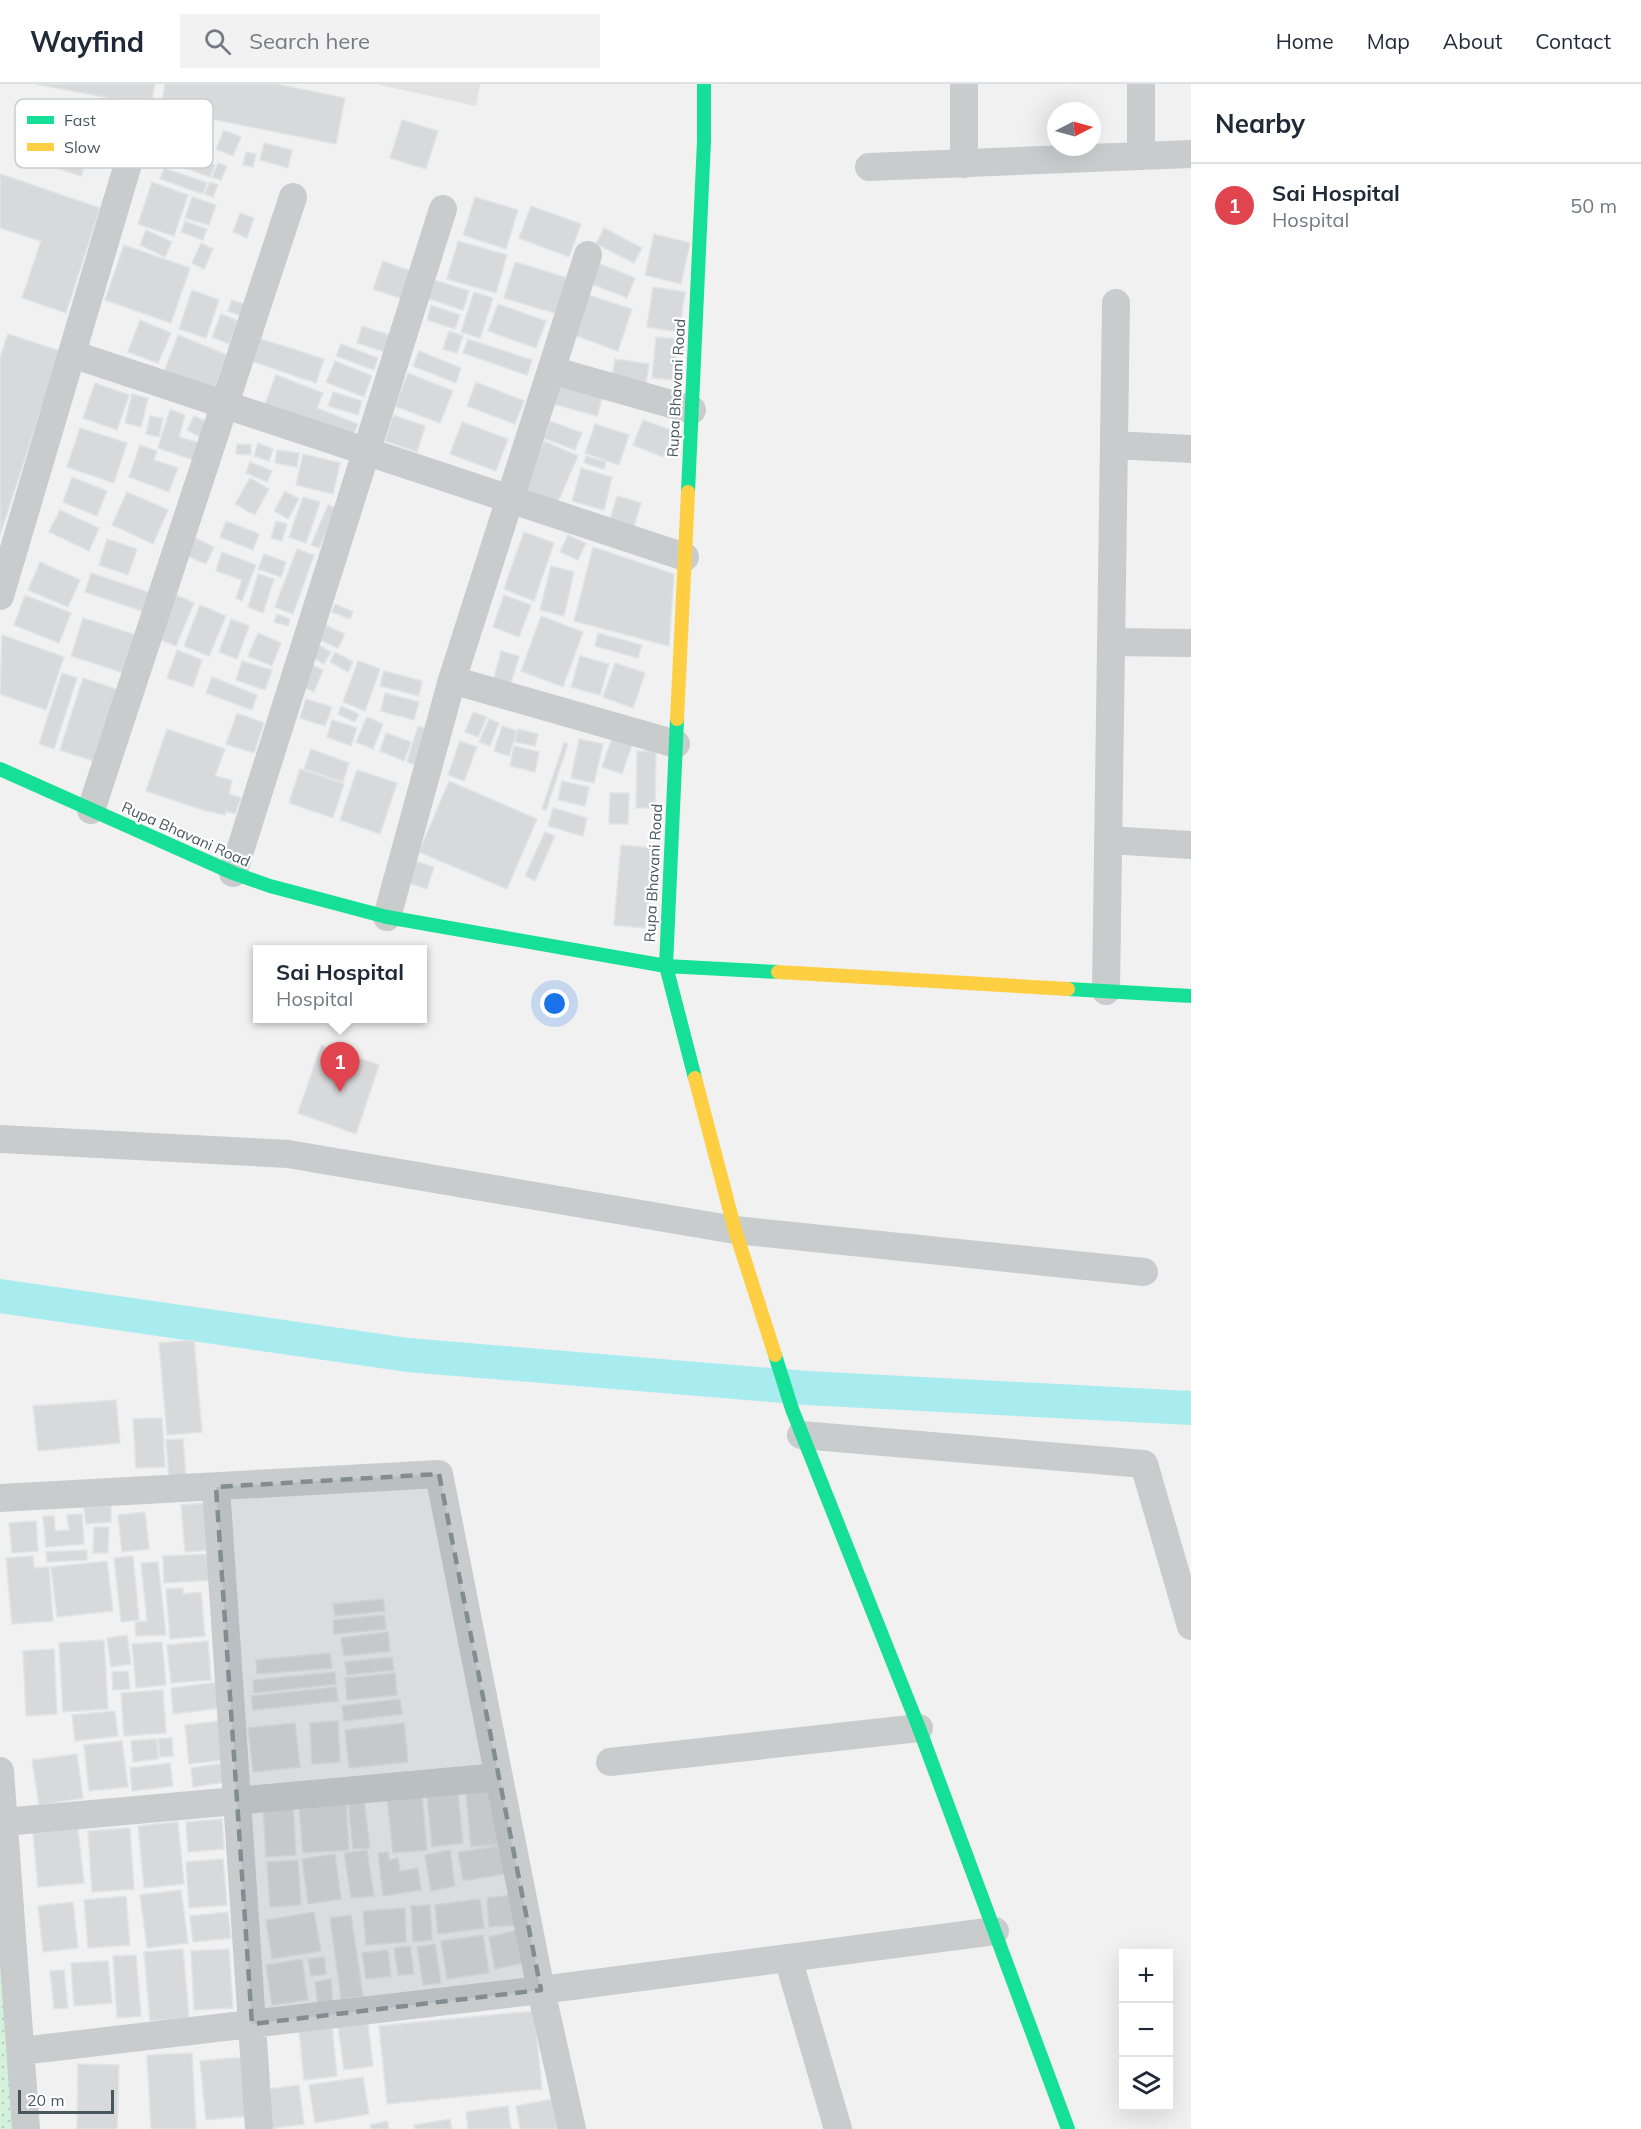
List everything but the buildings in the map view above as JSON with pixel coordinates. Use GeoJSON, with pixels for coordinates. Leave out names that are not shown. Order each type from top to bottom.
{"type":"FeatureCollection","features":[{"type":"Feature","properties":{"kind":"street","name":"Rupa Bhavani Road"},"geometry":{"type":"LineString","coordinates":[[0,769],[233,873],[270,886],[387,917],[666,966],[704,141],[704,84]]}},
{"type":"Feature","properties":{"kind":"street"},"geometry":{"type":"LineString","coordinates":[[964,84],[964,164]]}},
{"type":"Feature","properties":{"kind":"street"},"geometry":{"type":"LineString","coordinates":[[1141,84],[1141,156]]}},
{"type":"Feature","properties":{"kind":"street"},"geometry":{"type":"LineString","coordinates":[[869,168],[1191,154]]}},
{"type":"Feature","properties":{"kind":"street"},"geometry":{"type":"LineString","coordinates":[[0,596],[127,168]]}},
{"type":"Feature","properties":{"kind":"street"},"geometry":{"type":"LineString","coordinates":[[91,810],[293,196]]}},
{"type":"Feature","properties":{"kind":"street"},"geometry":{"type":"LineString","coordinates":[[233,873],[443,209]]}},
{"type":"Feature","properties":{"kind":"street"},"geometry":{"type":"LineString","coordinates":[[387,917],[452,680],[588,255]]}},
{"type":"Feature","properties":{"kind":"street"},"geometry":{"type":"LineString","coordinates":[[1107,991],[1116,303]]}},
{"type":"Feature","properties":{"kind":"street"},"geometry":{"type":"LineString","coordinates":[[72,354],[685,557]]}},
{"type":"Feature","properties":{"kind":"street"},"geometry":{"type":"LineString","coordinates":[[551,370],[692,410]]}},
{"type":"Feature","properties":{"kind":"street"},"geometry":{"type":"LineString","coordinates":[[1114,445],[1191,449]]}},
{"type":"Feature","properties":{"kind":"street"},"geometry":{"type":"LineString","coordinates":[[1111,642],[1191,643]]}},
{"type":"Feature","properties":{"kind":"street"},"geometry":{"type":"LineString","coordinates":[[452,680],[676,744]]}},
{"type":"Feature","properties":{"kind":"street"},"geometry":{"type":"LineString","coordinates":[[1108,840],[1191,845]]}},
{"type":"Feature","properties":{"kind":"street"},"geometry":{"type":"LineString","coordinates":[[1068,2129],[920,1728],[796,1422],[735,1230],[666,966],[1191,996]]}},
{"type":"Feature","properties":{"kind":"street"},"geometry":{"type":"LineString","coordinates":[[0,1139],[288,1154],[735,1230],[1144,1272]]}},
{"type":"Feature","properties":{"kind":"street"},"geometry":{"type":"LineString","coordinates":[[796,1422],[1144,1464],[1191,1626]]}},
{"type":"Feature","properties":{"kind":"street"},"geometry":{"type":"LineString","coordinates":[[0,1498],[439,1474],[541,1990],[572,2129]]}},
{"type":"Feature","properties":{"kind":"street"},"geometry":{"type":"LineString","coordinates":[[216,1487],[259,2129]]}},
{"type":"Feature","properties":{"kind":"street"},"geometry":{"type":"LineString","coordinates":[[610,1762],[920,1728]]}},
{"type":"Feature","properties":{"kind":"street"},"geometry":{"type":"LineString","coordinates":[[0,1771],[26,2129]]}},
{"type":"Feature","properties":{"kind":"street"},"geometry":{"type":"LineString","coordinates":[[4,1822],[499,1777]]}},
{"type":"Feature","properties":{"kind":"street"},"geometry":{"type":"LineString","coordinates":[[21,2051],[541,1990],[994,1931]]}},
{"type":"Feature","properties":{"kind":"street"},"geometry":{"type":"LineString","coordinates":[[788,1958],[838,2129]]}},
{"type":"Feature","properties":{"kind":"highlighted area"},"geometry":{"type":"Polygon","coordinates":[[[439,1474],[541,1990],[252,2024],[216,1487],[439,1474]]]}},
{"type":"Feature","properties":{"kind":"shaded area"},"geometry":{"type":"Polygon","coordinates":[[[376,84],[480,84],[476,106],[376,84]]]}},
{"type":"Feature","properties":{"kind":"green space"},"geometry":{"type":"Polygon","coordinates":[[[0,1962],[30,2129],[0,2129],[0,1962]]]}},
{"type":"Feature","properties":{"kind":"waterway"},"geometry":{"type":"LineString","coordinates":[[0,1296],[408,1355],[807,1388],[1191,1408]]}},
{"type":"Feature","properties":{"kind":"traffic: fast"},"geometry":{"type":"LineString","coordinates":[[688,492],[704,141],[704,84]]}},
{"type":"Feature","properties":{"kind":"traffic: fast"},"geometry":{"type":"LineString","coordinates":[[677,719],[666,966],[695,1078]]}},
{"type":"Feature","properties":{"kind":"traffic: fast"},"geometry":{"type":"LineString","coordinates":[[0,769],[233,873],[270,886],[387,917],[666,966],[778,972]]}},
{"type":"Feature","properties":{"kind":"traffic: fast"},"geometry":{"type":"LineString","coordinates":[[1068,989],[1191,996]]}},
{"type":"Feature","properties":{"kind":"traffic: fast"},"geometry":{"type":"LineString","coordinates":[[775,1355],[792,1409],[919,1728],[1068,2129]]}},
{"type":"Feature","properties":{"kind":"traffic: slow"},"geometry":{"type":"LineString","coordinates":[[677,719],[688,492]]}},
{"type":"Feature","properties":{"kind":"traffic: slow"},"geometry":{"type":"LineString","coordinates":[[778,972],[1068,989]]}},
{"type":"Feature","properties":{"kind":"traffic: slow"},"geometry":{"type":"LineString","coordinates":[[695,1078],[735,1230],[775,1355]]}},
{"type":"Feature","properties":{"kind":"place","name":"Sai Hospital"},"geometry":{"type":"Point","coordinates":[340,1092]}}]}
